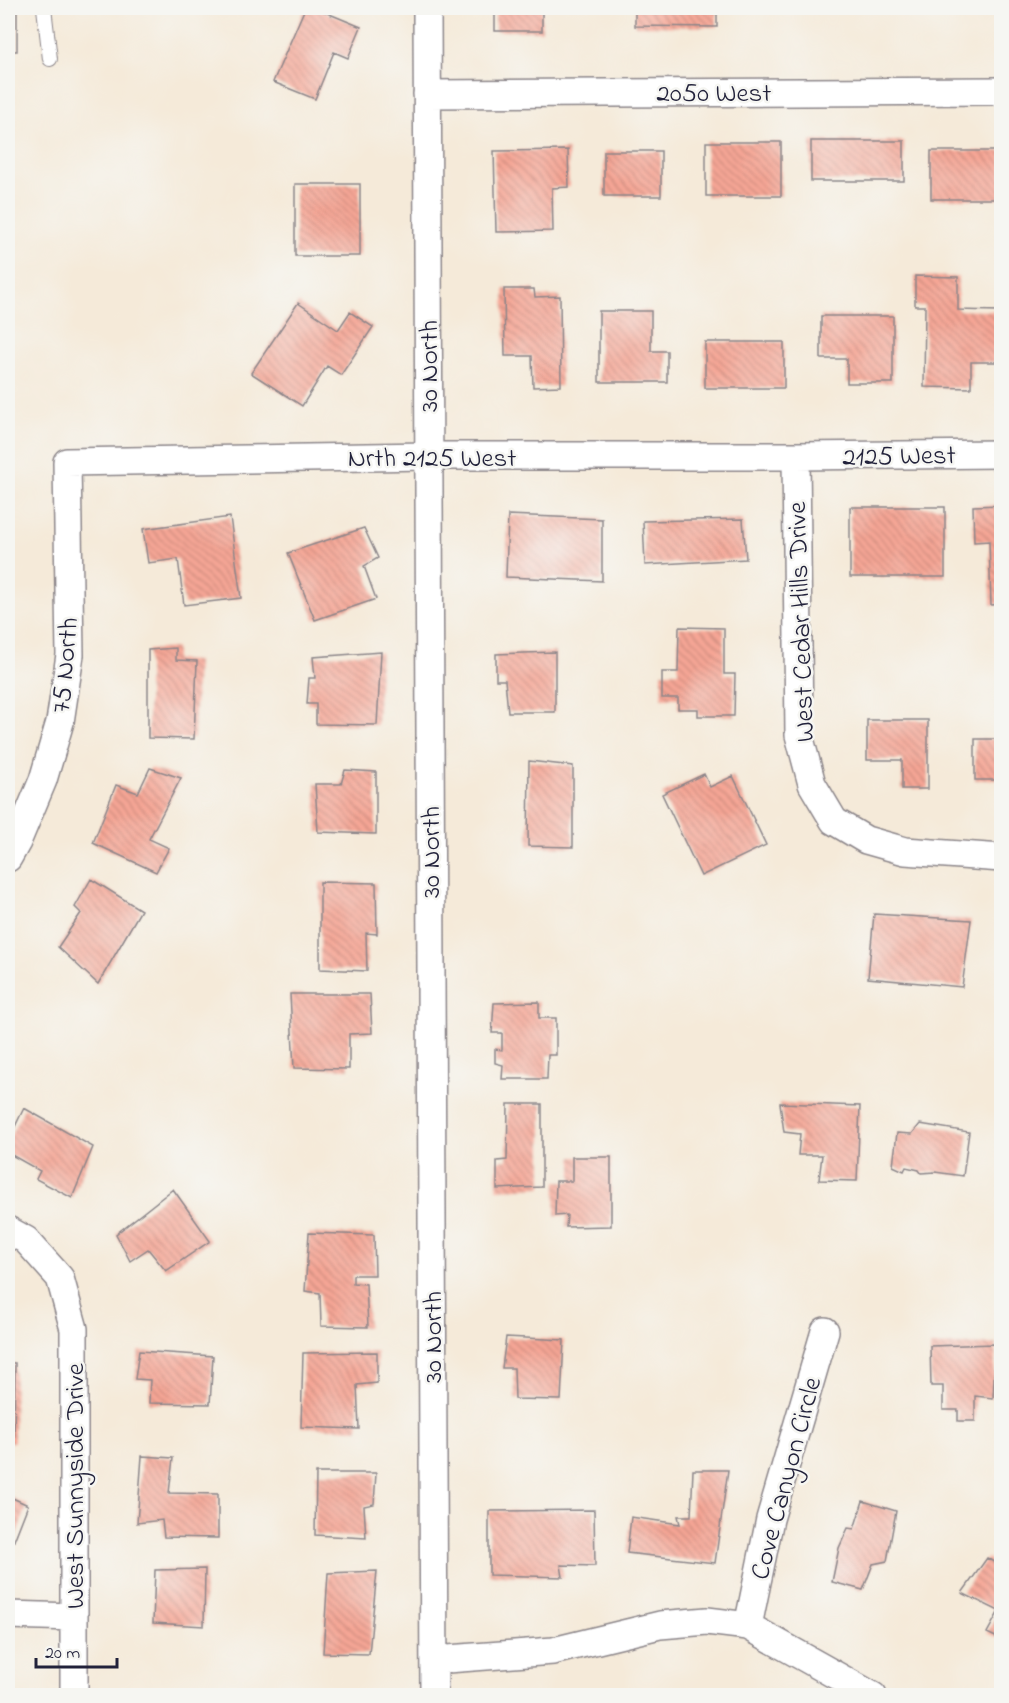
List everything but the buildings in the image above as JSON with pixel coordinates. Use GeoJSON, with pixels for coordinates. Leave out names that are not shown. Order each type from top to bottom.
{"type":"FeatureCollection","features":[{"type":"Feature","properties":{"kind":"street","name":"30 North"},"geometry":{"type":"LineString","coordinates":[[427,8],[434,1695]]}},
{"type":"Feature","properties":{"kind":"street","name":"2050 West"},"geometry":{"type":"LineString","coordinates":[[427,94],[1002,91]]}},
{"type":"Feature","properties":{"kind":"street","name":"2125 West"},"geometry":{"type":"LineString","coordinates":[[796,456],[1002,454]]}},
{"type":"Feature","properties":{"kind":"street","name":"Nrth 2125 West"},"geometry":{"type":"LineString","coordinates":[[67,462],[428,456],[796,456]]}},
{"type":"Feature","properties":{"kind":"street","name":"West Cedar Hills Drive"},"geometry":{"type":"LineString","coordinates":[[796,456],[799,735],[812,784],[834,821],[866,840],[905,851],[1002,858]]}},
{"type":"Feature","properties":{"kind":"street","name":"75 North"},"geometry":{"type":"LineString","coordinates":[[8,858],[43,780],[60,722],[70,655],[67,462]]}},
{"type":"Feature","properties":{"kind":"street","name":"West Sunnyside Drive"},"geometry":{"type":"LineString","coordinates":[[8,1230],[26,1240],[60,1278],[74,1329],[75,1695]]}},
{"type":"Feature","properties":{"kind":"street","name":"Cove Canyon Circle"},"geometry":{"type":"LineString","coordinates":[[748,1626],[770,1520],[825,1330]]}},
{"type":"Feature","properties":{"kind":"street"},"geometry":{"type":"LineString","coordinates":[[8,1615],[74,1617]]}},
{"type":"Feature","properties":{"kind":"street"},"geometry":{"type":"LineString","coordinates":[[434,1660],[553,1651],[660,1625],[707,1621],[748,1626],[873,1695]]}},
{"type":"Feature","properties":{"kind":"lane"},"geometry":{"type":"LineString","coordinates":[[44,8],[50,59]]}}]}
